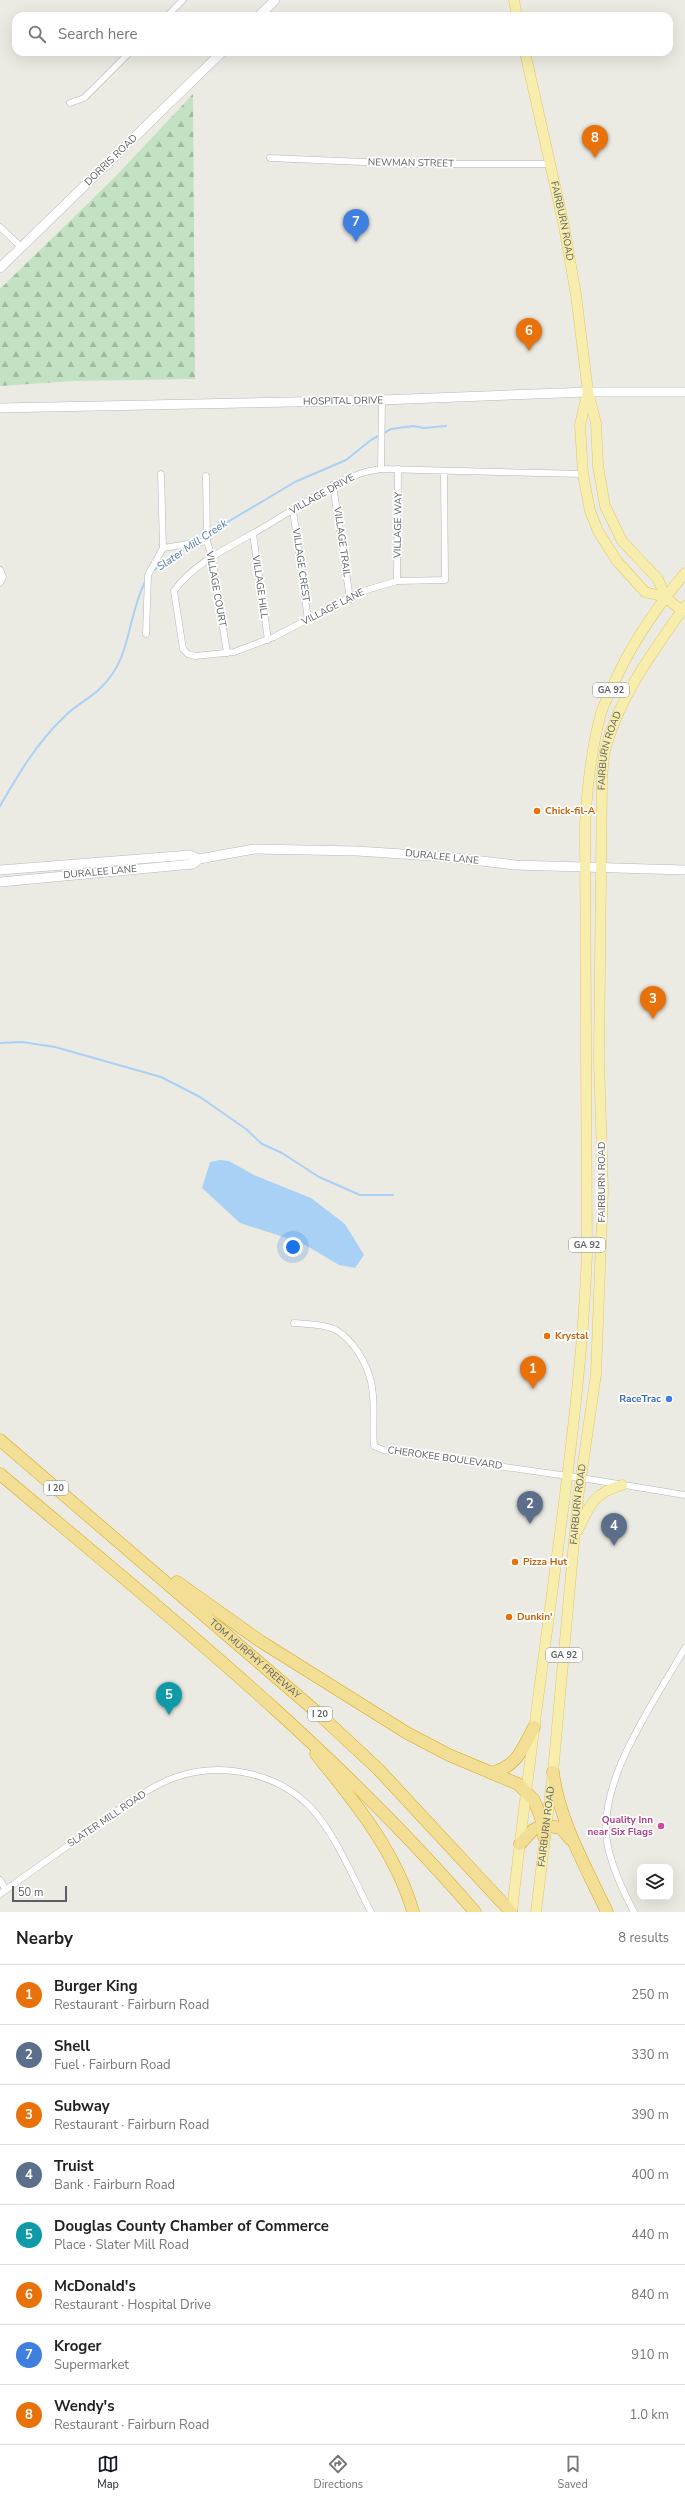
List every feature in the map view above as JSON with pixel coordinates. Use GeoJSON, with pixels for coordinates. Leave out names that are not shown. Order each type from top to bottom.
{"type":"FeatureCollection","features":[{"type":"Feature","properties":{"kind":"highway","name":"TOM MURPHY FREEWAY"},"geometry":{"type":"LineString","coordinates":[[0,1440],[319,1714],[378,1769],[512,1912]]}},
{"type":"Feature","properties":{"kind":"highway","name":"I 20"},"geometry":{"type":"LineString","coordinates":[[0,1474],[282,1714],[414,1844],[475,1912]]}},
{"type":"Feature","properties":{"kind":"highway"},"geometry":{"type":"LineString","coordinates":[[112,1535],[260,1641],[366,1708],[428,1745],[514,1782],[526,1791],[534,1800],[544,1825],[544,1837]]}},
{"type":"Feature","properties":{"kind":"highway"},"geometry":{"type":"LineString","coordinates":[[282,1714],[350,1796],[374,1831],[398,1872],[413,1912]]}},
{"type":"Feature","properties":{"kind":"highway"},"geometry":{"type":"LineString","coordinates":[[491,1773],[507,1768],[515,1760],[534,1727]]}},
{"type":"Feature","properties":{"kind":"highway"},"geometry":{"type":"LineString","coordinates":[[553,1772],[558,1798],[575,1844],[607,1912]]}},
{"type":"Feature","properties":{"kind":"highway"},"geometry":{"type":"LineString","coordinates":[[520,1844],[533,1830],[544,1825],[561,1828],[575,1844]]}},
{"type":"Feature","properties":{"kind":"main road"},"geometry":{"type":"LineString","coordinates":[[514,0],[516,12]]}},
{"type":"Feature","properties":{"kind":"main road","name":"FAIRBURN ROAD"},"geometry":{"type":"LineString","coordinates":[[527,56],[551,164],[576,296],[588,392],[596,423],[601,491],[608,514],[622,541],[658,579],[665,597]]}},
{"type":"Feature","properties":{"kind":"main road","name":"FAIRBURN ROAD"},"geometry":{"type":"LineString","coordinates":[[544,1825],[553,1772],[575,1537],[596,1374],[603,1204],[599,1060],[602,778],[606,748],[613,727],[641,672],[683,608],[665,597],[645,592],[613,556],[598,530],[590,511],[583,474],[580,425],[588,392]]}},
{"type":"Feature","properties":{"kind":"main road","name":"GA 92"},"geometry":{"type":"LineString","coordinates":[[665,597],[685,573]]}},
{"type":"Feature","properties":{"kind":"main road","name":"FAIRBURN ROAD"},"geometry":{"type":"LineString","coordinates":[[512,1912],[534,1727],[581,1372],[586,1269],[586,796],[600,715],[634,642],[665,597]]}},
{"type":"Feature","properties":{"kind":"main road"},"geometry":{"type":"LineString","coordinates":[[575,1537],[596,1496],[604,1490],[622,1484]]}},
{"type":"Feature","properties":{"kind":"main road","name":"FAIRBURN ROAD"},"geometry":{"type":"LineString","coordinates":[[536,1912],[544,1837]]}},
{"type":"Feature","properties":{"kind":"street"},"geometry":{"type":"LineString","coordinates":[[171,12],[183,0]]}},
{"type":"Feature","properties":{"kind":"street"},"geometry":{"type":"LineString","coordinates":[[263,12],[276,0]]}},
{"type":"Feature","properties":{"kind":"street"},"geometry":{"type":"LineString","coordinates":[[70,103],[84,98],[126,56]]}},
{"type":"Feature","properties":{"kind":"street","name":"DORRIS ROAD"},"geometry":{"type":"LineString","coordinates":[[0,268],[218,56]]}},
{"type":"Feature","properties":{"kind":"street","name":"NEWMAN STREET"},"geometry":{"type":"LineString","coordinates":[[270,158],[410,164],[551,164]]}},
{"type":"Feature","properties":{"kind":"street"},"geometry":{"type":"LineString","coordinates":[[0,227],[21,247]]}},
{"type":"Feature","properties":{"kind":"street","name":"HOSPITAL DRIVE"},"geometry":{"type":"LineString","coordinates":[[0,408],[382,400],[588,392],[685,392]]}},
{"type":"Feature","properties":{"kind":"street"},"geometry":{"type":"LineString","coordinates":[[381,469],[382,400]]}},
{"type":"Feature","properties":{"kind":"street","name":"VILLAGE DRIVE"},"geometry":{"type":"LineString","coordinates":[[188,654],[183,649],[174,591],[188,575],[212,558],[333,486],[365,472],[381,469],[583,474]]}},
{"type":"Feature","properties":{"kind":"street","name":"VILLAGE WAY"},"geometry":{"type":"LineString","coordinates":[[397,581],[398,469]]}},
{"type":"Feature","properties":{"kind":"street","name":"VILLAGE LANE"},"geometry":{"type":"LineString","coordinates":[[188,654],[195,656],[227,653],[268,640],[350,599],[360,592],[397,581],[445,580],[444,471]]}},
{"type":"Feature","properties":{"kind":"street"},"geometry":{"type":"LineString","coordinates":[[146,634],[148,575],[163,548],[161,474]]}},
{"type":"Feature","properties":{"kind":"street","name":"VILLAGE COURT"},"geometry":{"type":"LineString","coordinates":[[206,476],[207,541],[212,558],[227,653]]}},
{"type":"Feature","properties":{"kind":"street","name":"VILLAGE TRAIL"},"geometry":{"type":"LineString","coordinates":[[333,486],[350,599]]}},
{"type":"Feature","properties":{"kind":"street","name":"VILLAGE CREST"},"geometry":{"type":"LineString","coordinates":[[293,510],[308,620]]}},
{"type":"Feature","properties":{"kind":"street","name":"VILLAGE HILL"},"geometry":{"type":"LineString","coordinates":[[253,534],[268,640]]}},
{"type":"Feature","properties":{"kind":"street"},"geometry":{"type":"LineString","coordinates":[[163,548],[207,541]]}},
{"type":"Feature","properties":{"kind":"street"},"geometry":{"type":"LineString","coordinates":[[0,570],[3,577],[0,583]]}},
{"type":"Feature","properties":{"kind":"street","name":"DURALEE LANE"},"geometry":{"type":"LineString","coordinates":[[0,882],[193,864],[199,859],[254,849],[357,851],[448,856],[515,865],[600,869],[685,870]]}},
{"type":"Feature","properties":{"kind":"street","name":"DURALEE LANE"},"geometry":{"type":"LineString","coordinates":[[0,870],[190,855],[199,859]]}},
{"type":"Feature","properties":{"kind":"street","name":"CHEROKEE BOULEVARD"},"geometry":{"type":"LineString","coordinates":[[294,1323],[310,1324],[335,1330],[349,1342],[365,1364],[372,1383],[374,1446],[383,1450],[582,1478],[685,1495]]}},
{"type":"Feature","properties":{"kind":"street"},"geometry":{"type":"LineString","coordinates":[[634,1912],[618,1880],[608,1846],[606,1821],[611,1789],[624,1756],[685,1648]]}},
{"type":"Feature","properties":{"kind":"street","name":"SLATER MILL ROAD"},"geometry":{"type":"LineString","coordinates":[[0,1894],[142,1793],[176,1777],[224,1769],[249,1773],[273,1781],[311,1808],[328,1830],[371,1912]]}},
{"type":"Feature","properties":{"kind":"street"},"geometry":{"type":"LineString","coordinates":[[0,1880],[6,1890]]}},
{"type":"Feature","properties":{"kind":"green space"},"geometry":{"type":"Polygon","coordinates":[[[193,94],[195,379],[74,381],[0,386],[0,289],[115,177],[193,94]]]}},
{"type":"Feature","properties":{"kind":"water"},"geometry":{"type":"Polygon","coordinates":[[[220,1160],[229,1161],[254,1175],[311,1198],[345,1224],[364,1255],[355,1268],[339,1265],[302,1243],[240,1223],[202,1188],[210,1162],[220,1160]]]}},
{"type":"Feature","properties":{"kind":"waterway","name":"Slater Mill Creek"},"geometry":{"type":"LineString","coordinates":[[209,533],[295,482],[346,460],[371,440],[391,429],[413,426],[424,428],[446,426]]}},
{"type":"Feature","properties":{"kind":"waterway","name":"Slater Mill Creek"},"geometry":{"type":"LineString","coordinates":[[154,570],[190,546]]}},
{"type":"Feature","properties":{"kind":"waterway","name":"Slater Mill Creek"},"geometry":{"type":"LineString","coordinates":[[0,806],[36,748],[70,711],[95,693],[113,673],[119,663],[127,641],[136,605],[145,582]]}},
{"type":"Feature","properties":{"kind":"waterway"},"geometry":{"type":"LineString","coordinates":[[0,1043],[22,1042],[55,1047],[161,1077],[200,1097],[246,1129],[262,1144],[282,1153],[319,1177],[360,1195],[393,1195]]}},
{"type":"Feature","properties":{"kind":"place","name":"Wendy's"},"geometry":{"type":"Point","coordinates":[595,158]}},
{"type":"Feature","properties":{"kind":"place","name":"Kroger"},"geometry":{"type":"Point","coordinates":[356,242]}},
{"type":"Feature","properties":{"kind":"place","name":"McDonald's"},"geometry":{"type":"Point","coordinates":[529,351]}},
{"type":"Feature","properties":{"kind":"place","name":"Chick-fil-A"},"geometry":{"type":"Point","coordinates":[537,811]}},
{"type":"Feature","properties":{"kind":"place","name":"Subway"},"geometry":{"type":"Point","coordinates":[653,1019]}},
{"type":"Feature","properties":{"kind":"place","name":"Krystal"},"geometry":{"type":"Point","coordinates":[547,1336]}},
{"type":"Feature","properties":{"kind":"place","name":"Burger King"},"geometry":{"type":"Point","coordinates":[533,1389]}},
{"type":"Feature","properties":{"kind":"place","name":"RaceTrac"},"geometry":{"type":"Point","coordinates":[669,1399]}},
{"type":"Feature","properties":{"kind":"place","name":"Shell"},"geometry":{"type":"Point","coordinates":[530,1524]}},
{"type":"Feature","properties":{"kind":"place","name":"Truist"},"geometry":{"type":"Point","coordinates":[614,1546]}},
{"type":"Feature","properties":{"kind":"place","name":"Pizza Hut"},"geometry":{"type":"Point","coordinates":[515,1562]}},
{"type":"Feature","properties":{"kind":"place","name":"Dunkin'"},"geometry":{"type":"Point","coordinates":[509,1617]}},
{"type":"Feature","properties":{"kind":"place","name":"Douglas County Chamber of Commerce"},"geometry":{"type":"Point","coordinates":[169,1715]}},
{"type":"Feature","properties":{"kind":"place","name":"Quality Inn near Six Flags"},"geometry":{"type":"Point","coordinates":[661,1826]}}]}
